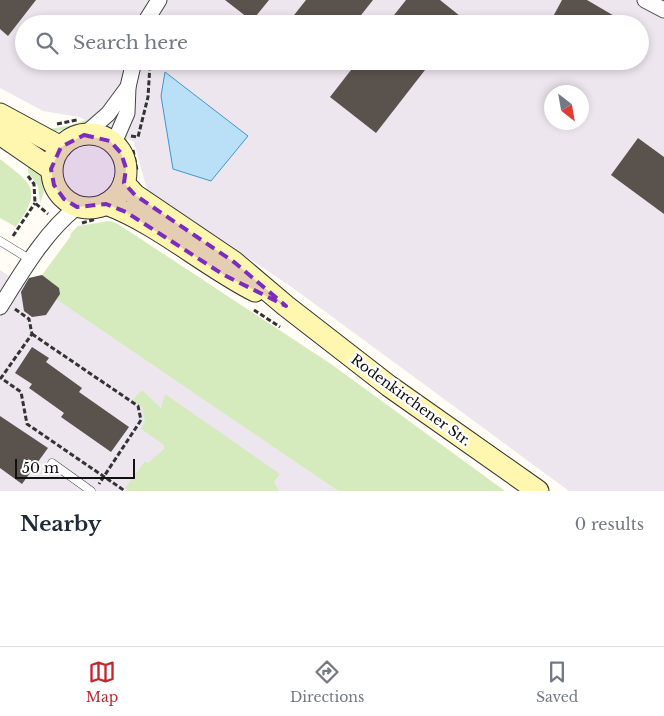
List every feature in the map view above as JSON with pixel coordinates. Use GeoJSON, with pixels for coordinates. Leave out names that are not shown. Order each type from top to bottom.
{"type":"FeatureCollection","features":[{"type":"Feature","properties":{"kind":"main road"},"geometry":{"type":"LineString","coordinates":[[0,114],[35,145],[51,169],[54,185],[64,199],[77,207],[126,212],[224,275],[286,306]]}},
{"type":"Feature","properties":{"kind":"main road"},"geometry":{"type":"LineString","coordinates":[[51,169],[60,147],[81,127],[98,135],[123,136],[130,189],[234,262],[286,306]]}},
{"type":"Feature","properties":{"kind":"main road"},"geometry":{"type":"LineString","coordinates":[[0,134],[35,145],[60,147]]}},
{"type":"Feature","properties":{"kind":"main road"},"geometry":{"type":"LineString","coordinates":[[103,211],[118,195],[130,189]]}},
{"type":"Feature","properties":{"kind":"main road","name":"Rodenkirchener Str."},"geometry":{"type":"LineString","coordinates":[[286,306],[389,386],[538,491]]}},
{"type":"Feature","properties":{"kind":"street"},"geometry":{"type":"LineString","coordinates":[[150,15],[159,0]]}},
{"type":"Feature","properties":{"kind":"street"},"geometry":{"type":"LineString","coordinates":[[645,0],[664,10]]}},
{"type":"Feature","properties":{"kind":"street"},"geometry":{"type":"LineString","coordinates":[[123,136],[127,113],[128,87],[132,70]]}},
{"type":"Feature","properties":{"kind":"street"},"geometry":{"type":"LineString","coordinates":[[81,127],[108,114],[128,87]]}},
{"type":"Feature","properties":{"kind":"street"},"geometry":{"type":"LineString","coordinates":[[0,307],[31,260],[59,223],[77,207]]}},
{"type":"Feature","properties":{"kind":"lane"},"geometry":{"type":"LineString","coordinates":[[3,243],[31,260]]}},
{"type":"Feature","properties":{"kind":"lane"},"geometry":{"type":"LineString","coordinates":[[52,463],[91,491]]}},
{"type":"Feature","properties":{"kind":"path"},"geometry":{"type":"LineString","coordinates":[[130,189],[141,184],[123,136],[138,137],[146,110],[150,70]]}},
{"type":"Feature","properties":{"kind":"path"},"geometry":{"type":"LineString","coordinates":[[3,243],[35,203],[34,184],[21,170],[46,125],[81,127]]}},
{"type":"Feature","properties":{"kind":"path"},"geometry":{"type":"LineString","coordinates":[[35,203],[68,230],[103,211]]}},
{"type":"Feature","properties":{"kind":"path"},"geometry":{"type":"LineString","coordinates":[[16,301],[12,307],[30,319],[32,334],[1,378],[21,392],[27,424],[125,491]]}},
{"type":"Feature","properties":{"kind":"path"},"geometry":{"type":"LineString","coordinates":[[251,307],[284,329]]}},
{"type":"Feature","properties":{"kind":"path"},"geometry":{"type":"LineString","coordinates":[[32,334],[138,406],[141,420],[104,476]]}},
{"type":"Feature","properties":{"kind":"highlighted area"},"geometry":{"type":"Polygon","coordinates":[[[84,135],[110,141],[121,153],[126,168],[124,183],[135,195],[234,262],[286,306],[224,275],[126,212],[106,204],[77,207],[64,199],[54,185],[51,169],[61,147],[84,135]]]}},
{"type":"Feature","properties":{"kind":"shaded area"},"geometry":{"type":"Polygon","coordinates":[[[0,0],[664,0],[664,491],[569,491],[293,288],[147,190],[134,142],[79,117],[43,111],[0,88],[0,0]]]}},
{"type":"Feature","properties":{"kind":"shaded area"},"geometry":{"type":"Polygon","coordinates":[[[0,270],[23,285],[28,278],[42,275],[59,288],[57,299],[338,491],[0,491],[0,270]]]}},
{"type":"Feature","properties":{"kind":"green space"},"geometry":{"type":"Polygon","coordinates":[[[92,118],[89,124],[52,132],[49,129],[68,126],[92,118]]]}},
{"type":"Feature","properties":{"kind":"green space"},"geometry":{"type":"Polygon","coordinates":[[[125,131],[127,133],[127,147],[137,183],[130,172],[126,158],[125,131]]]}},
{"type":"Feature","properties":{"kind":"green space"},"geometry":{"type":"Polygon","coordinates":[[[0,159],[27,182],[32,196],[30,204],[16,227],[0,218],[0,159]]]}},
{"type":"Feature","properties":{"kind":"green space"},"geometry":{"type":"Polygon","coordinates":[[[28,164],[42,175],[44,192],[40,203],[38,186],[28,172],[28,164]]]}},
{"type":"Feature","properties":{"kind":"green space"},"geometry":{"type":"Polygon","coordinates":[[[110,221],[118,224],[331,364],[505,491],[338,491],[56,299],[42,275],[71,233],[78,226],[110,221]]]}},
{"type":"Feature","properties":{"kind":"green space"},"geometry":{"type":"Polygon","coordinates":[[[142,390],[161,408],[165,394],[280,474],[274,482],[279,491],[129,491],[125,488],[145,461],[148,463],[164,449],[164,445],[141,429],[145,422],[142,407],[132,400],[142,390]]]}},
{"type":"Feature","properties":{"kind":"water"},"geometry":{"type":"Polygon","coordinates":[[[165,72],[248,136],[211,181],[173,169],[161,96],[165,72]]]}},
{"type":"Feature","properties":{"kind":"building"},"geometry":{"type":"Polygon","coordinates":[[[0,0],[36,0],[24,15],[15,15],[15,27],[8,36],[0,29],[0,0]]]}},
{"type":"Feature","properties":{"kind":"building"},"geometry":{"type":"Polygon","coordinates":[[[225,0],[269,0],[257,15],[244,15],[225,0]]]}},
{"type":"Feature","properties":{"kind":"building"},"geometry":{"type":"Polygon","coordinates":[[[306,0],[373,0],[361,15],[294,15],[306,0]]]}},
{"type":"Feature","properties":{"kind":"building"},"geometry":{"type":"Polygon","coordinates":[[[406,0],[440,0],[459,15],[394,15],[406,0]]]}},
{"type":"Feature","properties":{"kind":"building"},"geometry":{"type":"Polygon","coordinates":[[[562,0],[587,0],[613,15],[554,15],[562,0]]]}},
{"type":"Feature","properties":{"kind":"building"},"geometry":{"type":"Polygon","coordinates":[[[351,70],[425,70],[376,133],[330,97],[351,70]]]}},
{"type":"Feature","properties":{"kind":"building"},"geometry":{"type":"Polygon","coordinates":[[[638,138],[664,157],[664,214],[611,175],[638,138]]]}},
{"type":"Feature","properties":{"kind":"building"},"geometry":{"type":"Polygon","coordinates":[[[42,275],[59,288],[60,294],[46,315],[32,317],[24,311],[21,292],[29,278],[42,275]]]}},
{"type":"Feature","properties":{"kind":"building"},"geometry":{"type":"Polygon","coordinates":[[[32,347],[49,358],[46,362],[82,388],[79,392],[129,427],[111,452],[61,417],[64,413],[29,388],[32,384],[15,373],[32,347]]]}},
{"type":"Feature","properties":{"kind":"building"},"geometry":{"type":"Polygon","coordinates":[[[0,416],[48,448],[22,484],[0,468],[0,416]]]}}]}
